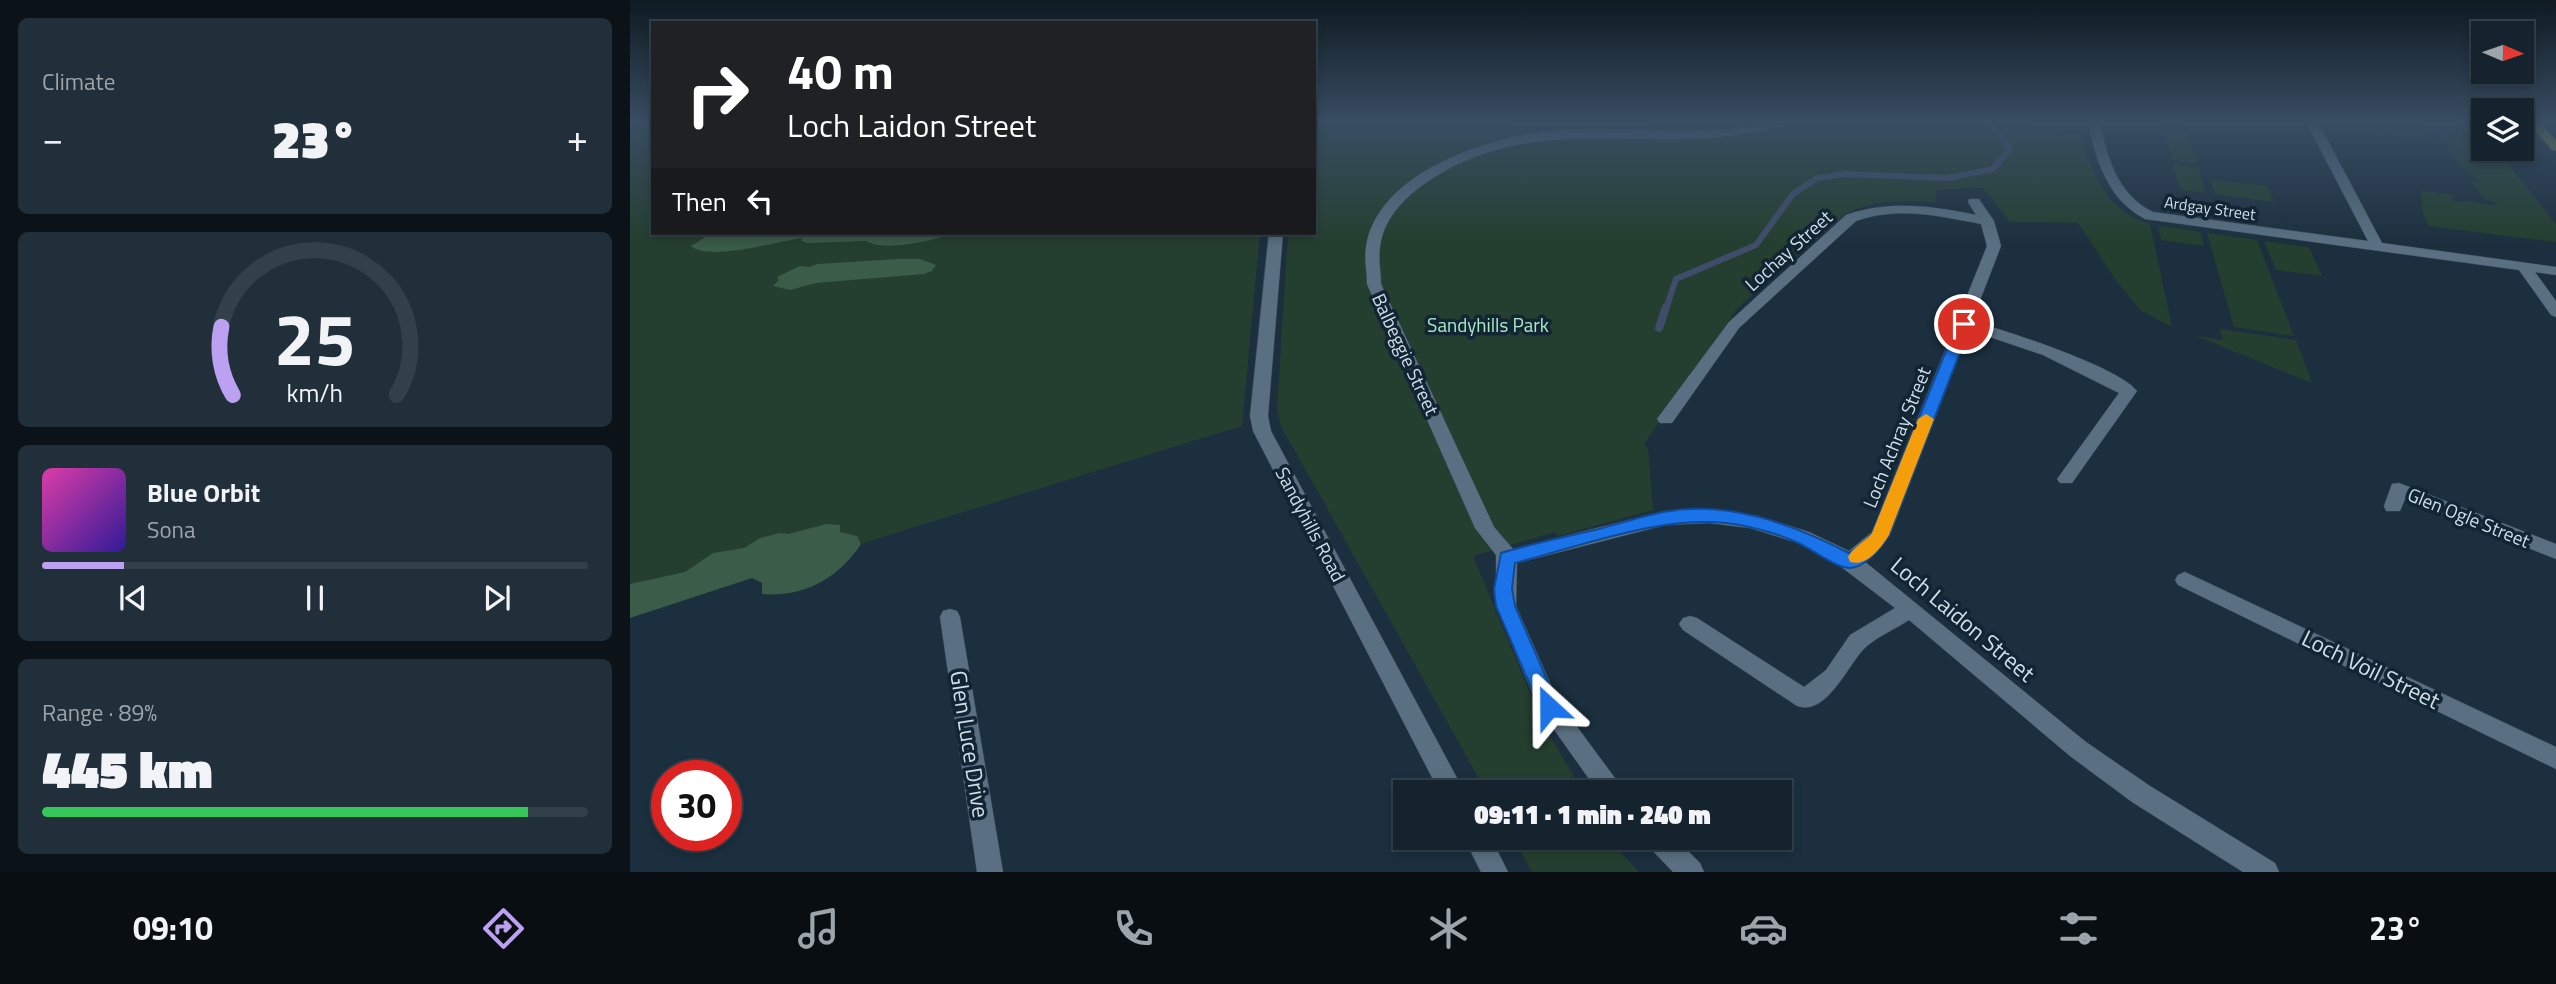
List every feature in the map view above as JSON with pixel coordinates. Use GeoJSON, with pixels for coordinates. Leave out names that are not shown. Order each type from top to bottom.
{"type":"FeatureCollection","features":[{"type":"Feature","properties":{"kind":"street","name":"Balbeggie Street"},"geometry":{"type":"LineString","coordinates":[[1447,163],[1404,192],[1384,216],[1373,246],[1374,284],[1485,528],[1507,558]]}},
{"type":"Feature","properties":{"kind":"street","name":"Ardgay Street"},"geometry":{"type":"LineString","coordinates":[[2106,163],[2128,204],[2144,214],[2169,220],[2556,271]]}},
{"type":"Feature","properties":{"kind":"street"},"geometry":{"type":"LineString","coordinates":[[2333,163],[2378,248]]}},
{"type":"Feature","properties":{"kind":"street","name":"Loch Achray Street"},"geometry":{"type":"LineString","coordinates":[[1850,561],[1871,547],[1880,535],[1994,246],[1994,237],[1987,221],[1974,202]]}},
{"type":"Feature","properties":{"kind":"street","name":"Lochay Street"},"geometry":{"type":"LineString","coordinates":[[1666,419],[1734,325],[1851,218],[1867,211],[1899,208],[1987,221]]}},
{"type":"Feature","properties":{"kind":"street","name":"Sandyhills Road"},"geometry":{"type":"LineString","coordinates":[[1276,235],[1259,416],[1262,431],[1446,780]]}},
{"type":"Feature","properties":{"kind":"street"},"geometry":{"type":"LineString","coordinates":[[2524,267],[2556,312]]}},
{"type":"Feature","properties":{"kind":"street"},"geometry":{"type":"LineString","coordinates":[[1964,324],[2014,337],[2083,365],[2129,391],[2066,479]]}},
{"type":"Feature","properties":{"kind":"street","name":"Glen Ogle Street"},"geometry":{"type":"LineString","coordinates":[[2393,506],[2399,489],[2556,552]]}},
{"type":"Feature","properties":{"kind":"street","name":"Loch Laidon Street"},"geometry":{"type":"LineString","coordinates":[[1507,558],[1665,518],[1695,516],[1737,519],[1802,537],[1850,561],[2099,764],[2181,820],[2266,872]]}},
{"type":"Feature","properties":{"kind":"street"},"geometry":{"type":"LineString","coordinates":[[1507,558],[1503,589],[1506,606],[1549,707],[1604,780]]}},
{"type":"Feature","properties":{"kind":"street","name":"Loch Voil Street"},"geometry":{"type":"LineString","coordinates":[[2185,580],[2556,758]]}},
{"type":"Feature","properties":{"kind":"street"},"geometry":{"type":"LineString","coordinates":[[1690,624],[1805,699],[1834,676],[1858,641],[1909,610]]}},
{"type":"Feature","properties":{"kind":"street","name":"Glen Luce Drive"},"geometry":{"type":"LineString","coordinates":[[950,617],[990,872]]}},
{"type":"Feature","properties":{"kind":"street"},"geometry":{"type":"LineString","coordinates":[[1483,850],[1495,872]]}},
{"type":"Feature","properties":{"kind":"street"},"geometry":{"type":"LineString","coordinates":[[1669,850],[1691,872]]}},
{"type":"Feature","properties":{"kind":"green space"},"geometry":{"type":"Polygon","coordinates":[[[630,163],[651,163],[651,235],[1260,235],[1242,426],[630,615],[630,163]]]}},
{"type":"Feature","properties":{"kind":"green space","name":"Sandyhills Park"},"geometry":{"type":"Polygon","coordinates":[[[1316,163],[2091,163],[2112,200],[2122,210],[2150,224],[2172,327],[2140,310],[2115,279],[2078,223],[2010,222],[1983,188],[1936,190],[1936,202],[1876,203],[1843,216],[1737,309],[1644,444],[1648,449],[1653,510],[1558,536],[1555,532],[1473,556],[1542,722],[1576,780],[1480,780],[1281,426],[1277,410],[1288,235],[1316,235],[1316,163]]]}},
{"type":"Feature","properties":{"kind":"green space"},"geometry":{"type":"Polygon","coordinates":[[[2459,163],[2507,163],[2556,224],[2556,242],[2429,226],[2423,214],[2421,191],[2450,194],[2454,196],[2450,199],[2458,202],[2498,204],[2483,198],[2471,181],[2465,179],[2476,182],[2480,180],[2459,163]]]}},
{"type":"Feature","properties":{"kind":"green space"},"geometry":{"type":"Polygon","coordinates":[[[2173,164],[2198,167],[2206,193],[2180,190],[2173,164]]]}},
{"type":"Feature","properties":{"kind":"green space"},"geometry":{"type":"Polygon","coordinates":[[[2210,179],[2268,186],[2274,202],[2215,194],[2210,179]]]}},
{"type":"Feature","properties":{"kind":"green space"},"geometry":{"type":"Polygon","coordinates":[[[2158,226],[2200,232],[2204,246],[2161,240],[2158,226]]]}},
{"type":"Feature","properties":{"kind":"green space"},"geometry":{"type":"Polygon","coordinates":[[[2207,233],[2257,240],[2294,336],[2234,327],[2207,233]]]}},
{"type":"Feature","properties":{"kind":"green space"},"geometry":{"type":"Polygon","coordinates":[[[709,235],[946,235],[922,242],[884,246],[866,241],[807,243],[801,241],[802,238],[728,251],[712,252],[691,246],[709,235]]]}},
{"type":"Feature","properties":{"kind":"green space"},"geometry":{"type":"Polygon","coordinates":[[[2264,241],[2309,247],[2322,276],[2276,270],[2264,241]]]}},
{"type":"Feature","properties":{"kind":"green space"},"geometry":{"type":"Polygon","coordinates":[[[920,259],[936,265],[932,271],[924,274],[816,283],[790,290],[773,286],[779,280],[777,277],[800,266],[920,259]]]}},
{"type":"Feature","properties":{"kind":"green space"},"geometry":{"type":"Polygon","coordinates":[[[2220,329],[2296,340],[2312,383],[2196,336],[2223,340],[2220,329]]]}},
{"type":"Feature","properties":{"kind":"green space"},"geometry":{"type":"Polygon","coordinates":[[[826,524],[840,525],[840,532],[857,536],[861,544],[842,567],[819,583],[792,593],[762,594],[762,583],[752,578],[630,618],[630,584],[685,572],[713,553],[744,548],[760,538],[780,533],[789,534],[826,524]]]}},
{"type":"Feature","properties":{"kind":"green space"},"geometry":{"type":"Polygon","coordinates":[[[1520,850],[1618,850],[1639,872],[1532,872],[1520,850]]]}},
{"type":"Feature","properties":{"kind":"waterway"},"geometry":{"type":"LineString","coordinates":[[1666,309],[1676,279],[1756,245],[1793,194],[1817,178],[1845,174],[1948,178],[1993,169],[1998,163]]}},
{"type":"Feature","properties":{"kind":"waterway"},"geometry":{"type":"LineString","coordinates":[[1659,328],[1666,307]]}},
{"type":"Feature","properties":{"kind":"slow traffic"},"geometry":{"type":"LineString","coordinates":[[1857,557],[1871,547],[1880,535],[1926,419]]}},
{"type":"Feature","properties":{"kind":"route"},"geometry":{"type":"LineString","coordinates":[[1549,707],[1508,614],[1503,589],[1507,558],[1665,518],[1695,516],[1724,517],[1766,525],[1802,537],[1850,561],[1871,547],[1880,535],[1964,324]]}}]}
